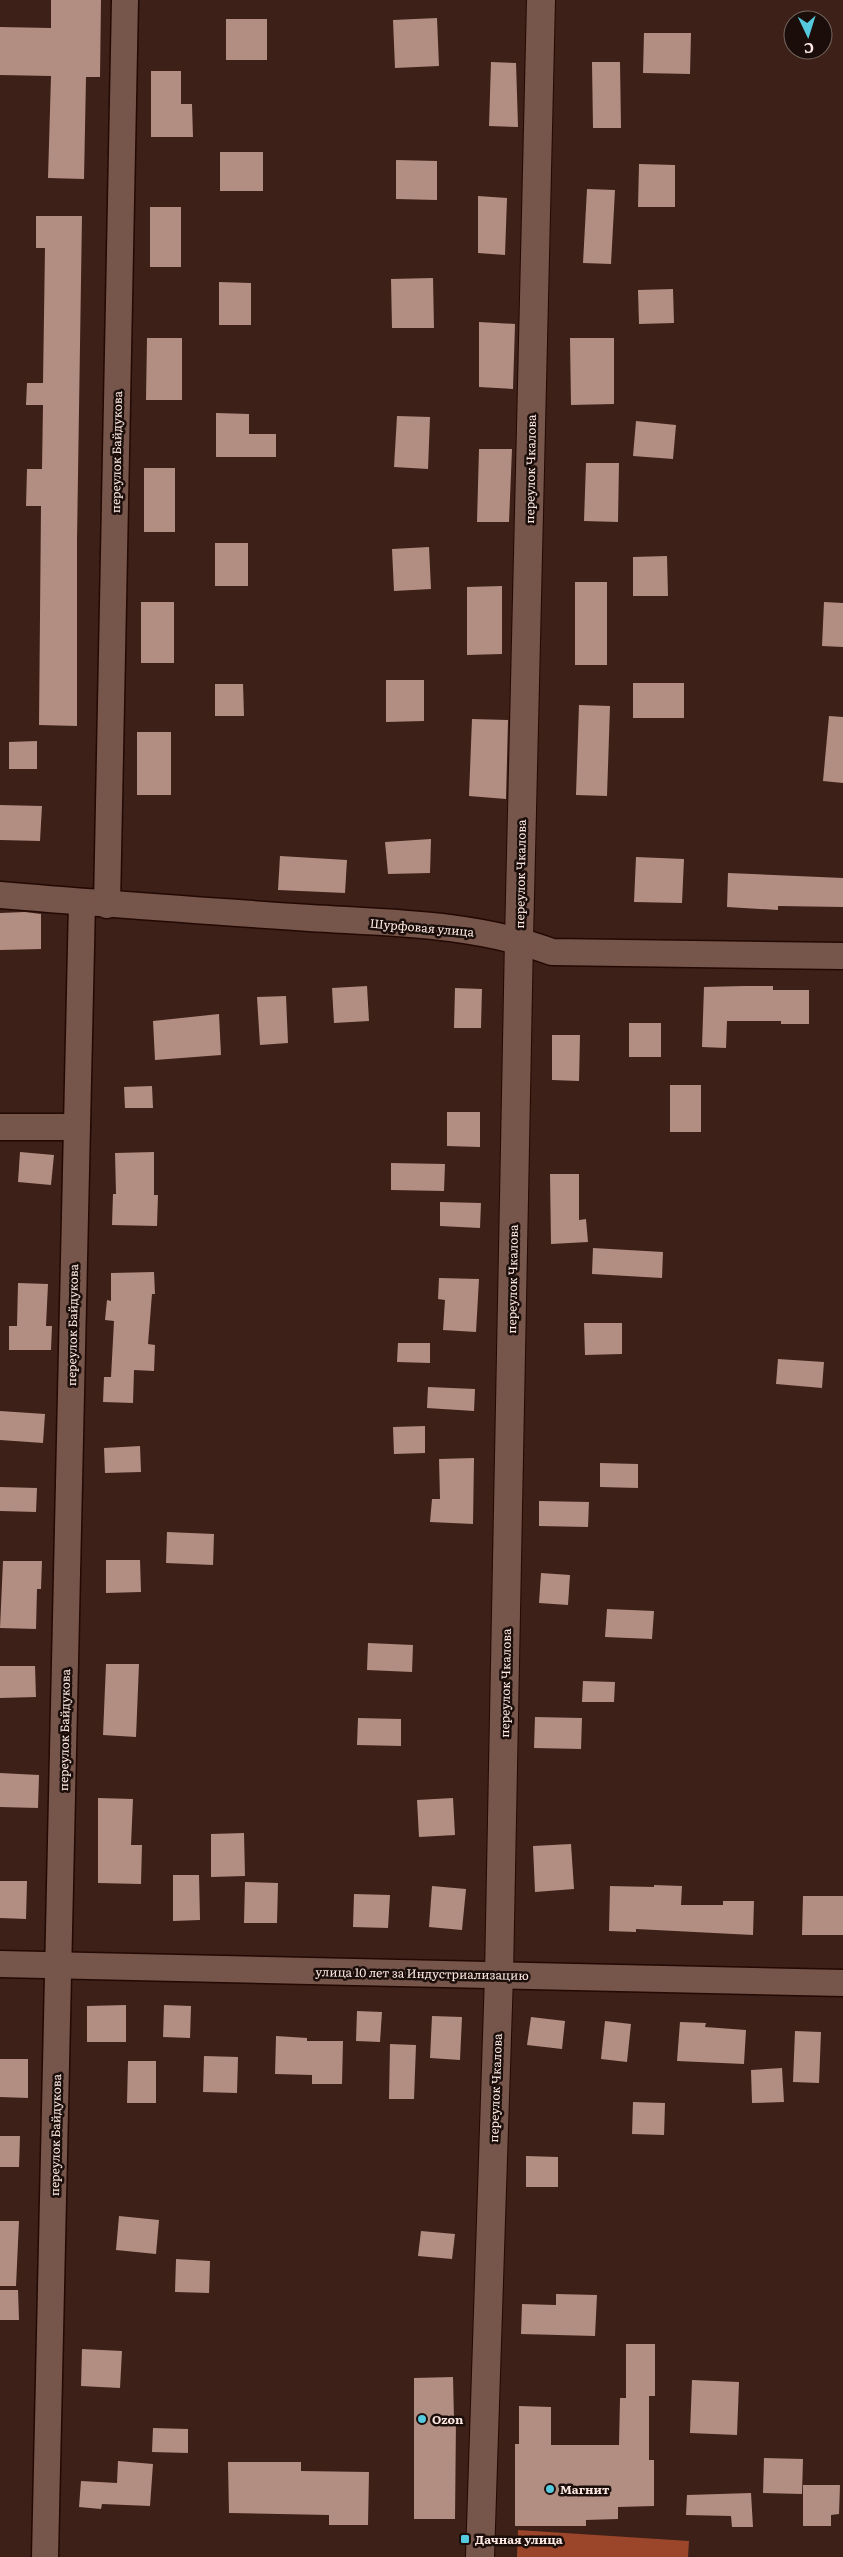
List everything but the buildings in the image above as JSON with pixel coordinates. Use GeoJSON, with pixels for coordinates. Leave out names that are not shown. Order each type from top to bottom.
{"type":"FeatureCollection","features":[{"type":"Feature","properties":{"kind":"street","name":"переулок Байдукова"},"geometry":{"type":"LineString","coordinates":[[46,2557],[77,1127],[94,904],[125,0]]}},
{"type":"Feature","properties":{"kind":"street","name":"переулок Чкалова"},"geometry":{"type":"LineString","coordinates":[[480,2557],[499,1975],[519,939],[541,0]]}},
{"type":"Feature","properties":{"kind":"street","name":"Шурфовая улица"},"geometry":{"type":"LineString","coordinates":[[0,895],[94,904],[451,927],[519,939],[552,952],[843,956]]}},
{"type":"Feature","properties":{"kind":"street"},"geometry":{"type":"LineString","coordinates":[[0,1127],[77,1127]]}},
{"type":"Feature","properties":{"kind":"street","name":"улица 10 лет за Индустриализацию"},"geometry":{"type":"LineString","coordinates":[[0,1964],[843,1983]]}},
{"type":"Feature","properties":{"kind":"shaded area"},"geometry":{"type":"Polygon","coordinates":[[[518,2530],[689,2541],[688,2557],[517,2557],[518,2530]]]}},
{"type":"Feature","properties":{"kind":"place","name":"Ozon"},"geometry":{"type":"Point","coordinates":[422,2419]}},
{"type":"Feature","properties":{"kind":"place","name":"Магнит"},"geometry":{"type":"Point","coordinates":[550,2489]}},
{"type":"Feature","properties":{"kind":"place","name":"Дачная улица"},"geometry":{"type":"Point","coordinates":[465,2539]}}]}
